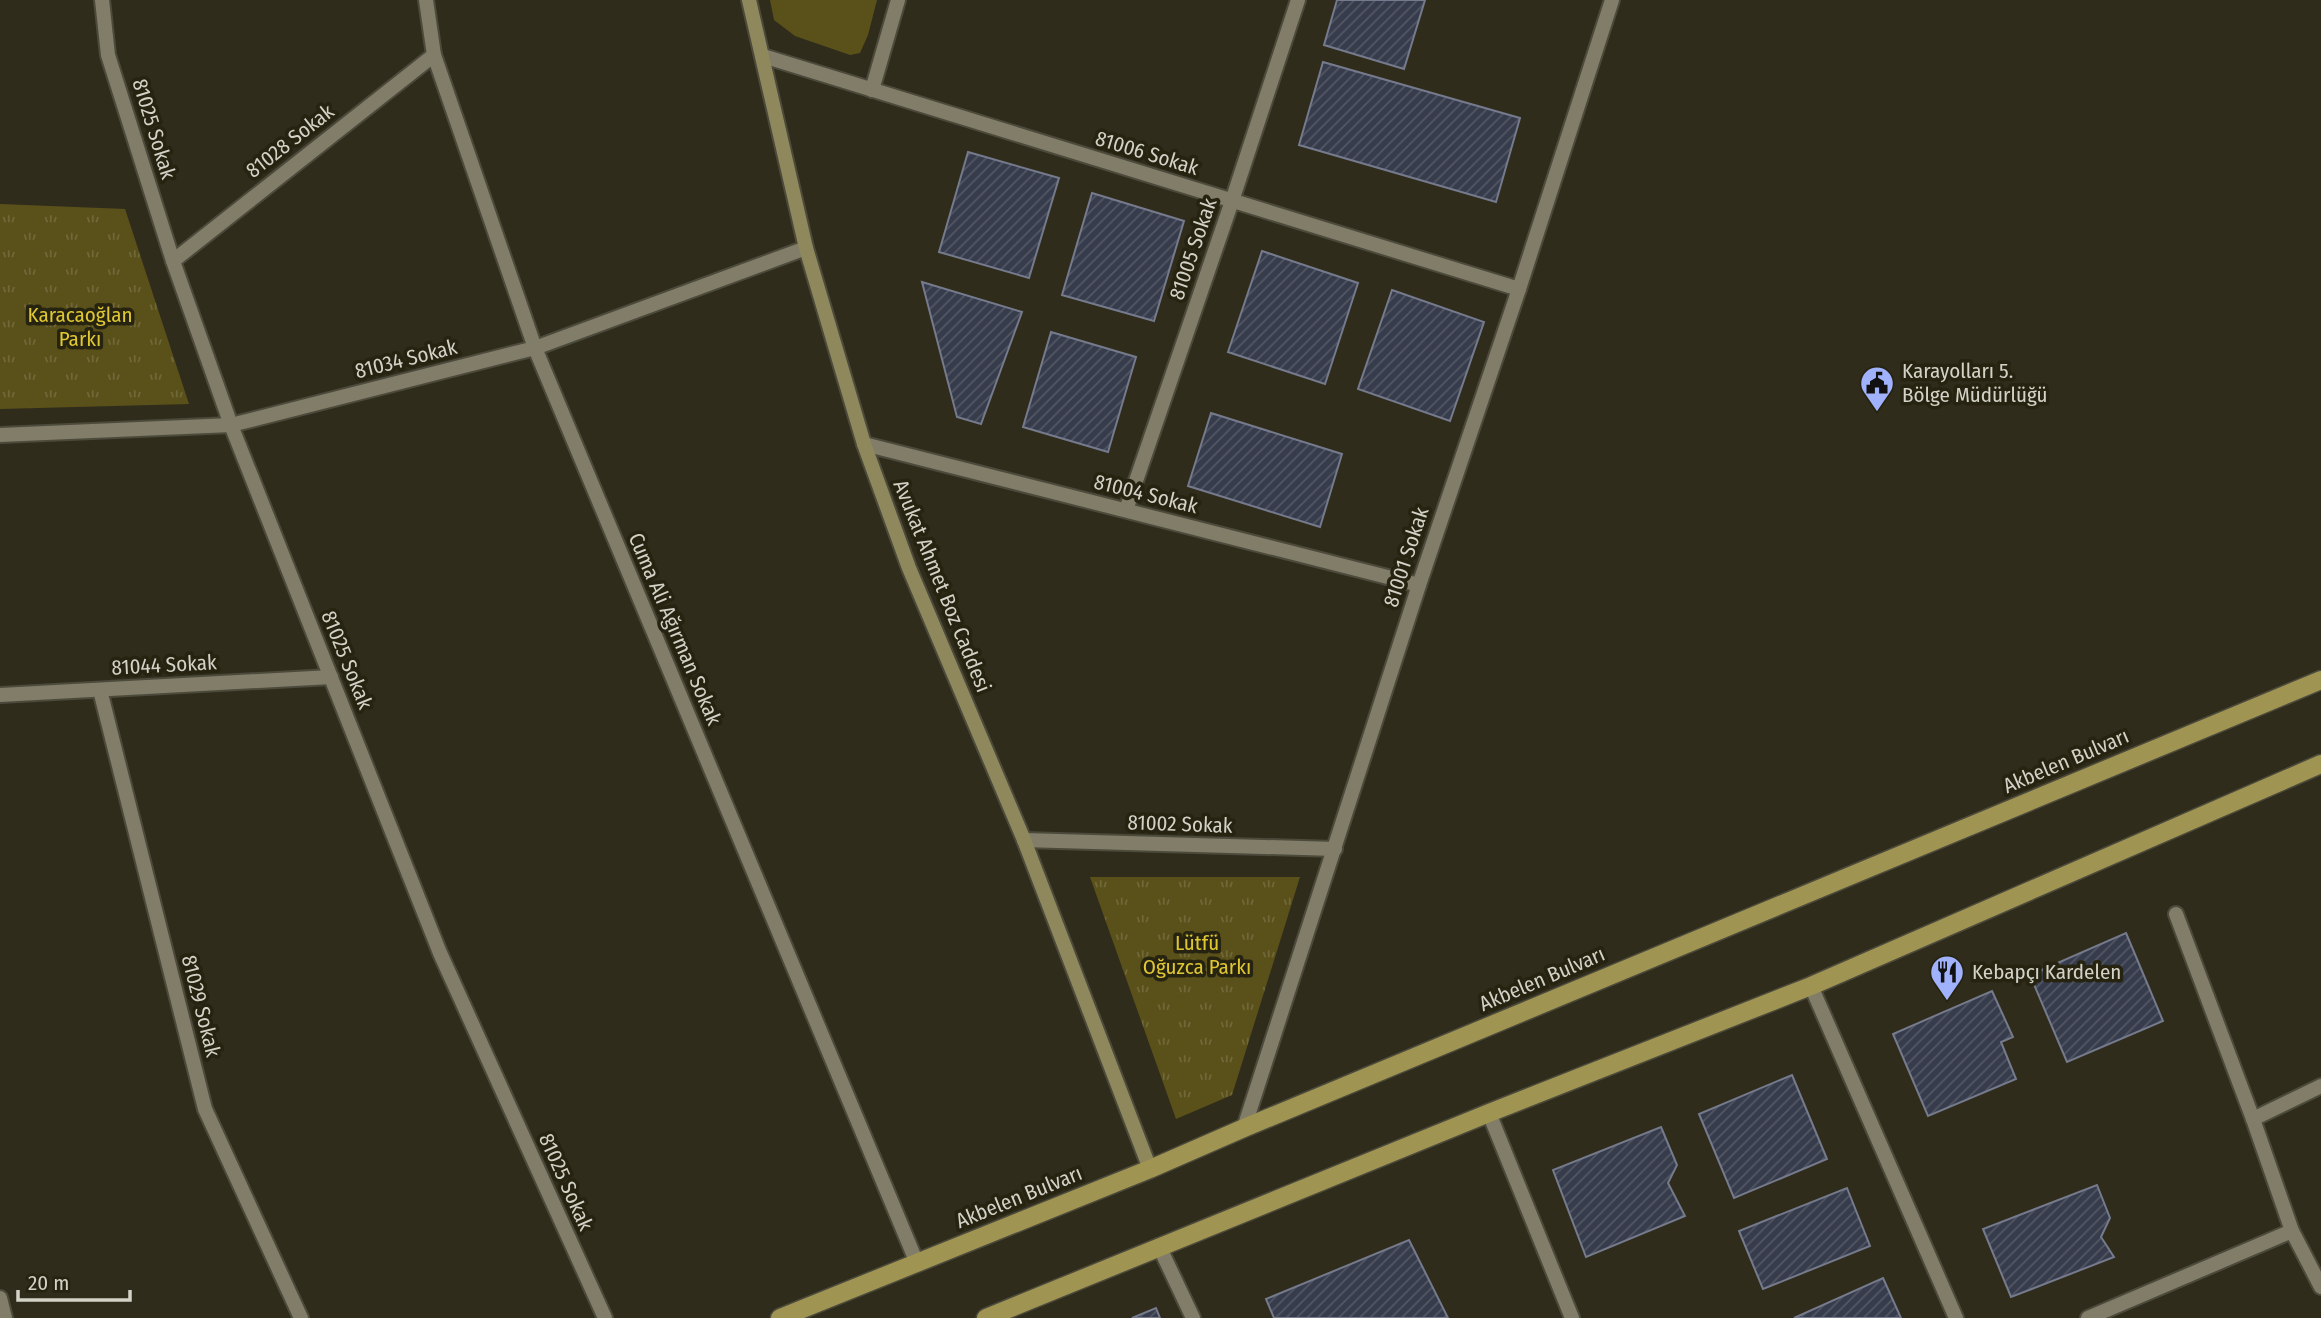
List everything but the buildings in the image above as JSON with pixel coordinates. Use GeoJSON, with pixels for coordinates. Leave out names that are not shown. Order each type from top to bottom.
{"type":"FeatureCollection","features":[{"type":"Feature","properties":{"kind":"main road","name":"Akbelen Bulvarı"},"geometry":{"type":"LineString","coordinates":[[780,1318],[1150,1169],[2321,680]]}},
{"type":"Feature","properties":{"kind":"main road"},"geometry":{"type":"LineString","coordinates":[[986,1318],[1489,1113],[1811,986],[2321,764]]}},
{"type":"Feature","properties":{"kind":"street","name":"81025 Sokak"},"geometry":{"type":"LineString","coordinates":[[102,0],[108,55],[173,261],[231,425],[440,953],[605,1318]]}},
{"type":"Feature","properties":{"kind":"street","name":"Cuma Ali Ağırman Sokak"},"geometry":{"type":"LineString","coordinates":[[426,0],[434,55],[535,348],[917,1263]]}},
{"type":"Feature","properties":{"kind":"street","name":"Avukat Ahmet Boz Caddesi"},"geometry":{"type":"LineString","coordinates":[[749,0],[806,248],[864,444],[909,569],[1024,840],[1150,1169]]}},
{"type":"Feature","properties":{"kind":"street"},"geometry":{"type":"LineString","coordinates":[[872,90],[898,0]]}},
{"type":"Feature","properties":{"kind":"street","name":"81005 Sokak"},"geometry":{"type":"LineString","coordinates":[[1126,510],[1298,0]]}},
{"type":"Feature","properties":{"kind":"street","name":"81001 Sokak"},"geometry":{"type":"LineString","coordinates":[[1244,1128],[1612,0]]}},
{"type":"Feature","properties":{"kind":"street","name":"81028 Sokak"},"geometry":{"type":"LineString","coordinates":[[173,261],[434,55]]}},
{"type":"Feature","properties":{"kind":"street","name":"81006 Sokak"},"geometry":{"type":"LineString","coordinates":[[763,56],[1518,289]]}},
{"type":"Feature","properties":{"kind":"street","name":"81034 Sokak"},"geometry":{"type":"LineString","coordinates":[[0,435],[231,425],[535,348],[806,248]]}},
{"type":"Feature","properties":{"kind":"street","name":"81004 Sokak"},"geometry":{"type":"LineString","coordinates":[[864,444],[1419,585]]}},
{"type":"Feature","properties":{"kind":"street","name":"81044 Sokak"},"geometry":{"type":"LineString","coordinates":[[0,695],[331,677]]}},
{"type":"Feature","properties":{"kind":"street","name":"81029 Sokak"},"geometry":{"type":"LineString","coordinates":[[100,690],[205,1109],[302,1318]]}},
{"type":"Feature","properties":{"kind":"street","name":"81002 Sokak"},"geometry":{"type":"LineString","coordinates":[[1024,840],[1335,849]]}},
{"type":"Feature","properties":{"kind":"street"},"geometry":{"type":"LineString","coordinates":[[2176,914],[2292,1231],[2321,1287]]}},
{"type":"Feature","properties":{"kind":"street"},"geometry":{"type":"LineString","coordinates":[[1811,986],[1956,1318]]}},
{"type":"Feature","properties":{"kind":"street"},"geometry":{"type":"LineString","coordinates":[[2253,1119],[2321,1086]]}},
{"type":"Feature","properties":{"kind":"street"},"geometry":{"type":"LineString","coordinates":[[1489,1113],[1572,1318]]}},
{"type":"Feature","properties":{"kind":"street"},"geometry":{"type":"LineString","coordinates":[[2088,1318],[2292,1231]]}},
{"type":"Feature","properties":{"kind":"street"},"geometry":{"type":"LineString","coordinates":[[1159,1246],[1193,1318]]}},
{"type":"Feature","properties":{"kind":"street"},"geometry":{"type":"LineString","coordinates":[[0,1298],[5,1318]]}},
{"type":"Feature","properties":{"kind":"green space"},"geometry":{"type":"Polygon","coordinates":[[[770,0],[877,0],[868,35],[860,53],[850,55],[795,36],[774,20],[770,0]]]}},
{"type":"Feature","properties":{"kind":"green space","name":"Karacaoğlan Parkı"},"geometry":{"type":"Polygon","coordinates":[[[0,204],[125,209],[189,404],[0,409],[0,204]]]}},
{"type":"Feature","properties":{"kind":"green space","name":"Lütfü Oğuzca Parkı"},"geometry":{"type":"Polygon","coordinates":[[[1090,877],[1300,877],[1232,1095],[1176,1119],[1090,877]]]}},
{"type":"Feature","properties":{"kind":"place","name":"Karayolları 5. Bölge Müdürlüğü"},"geometry":{"type":"Point","coordinates":[1877,413]}},
{"type":"Feature","properties":{"kind":"place","name":"Kebapçı Kardelen"},"geometry":{"type":"Point","coordinates":[1947,1002]}}]}
